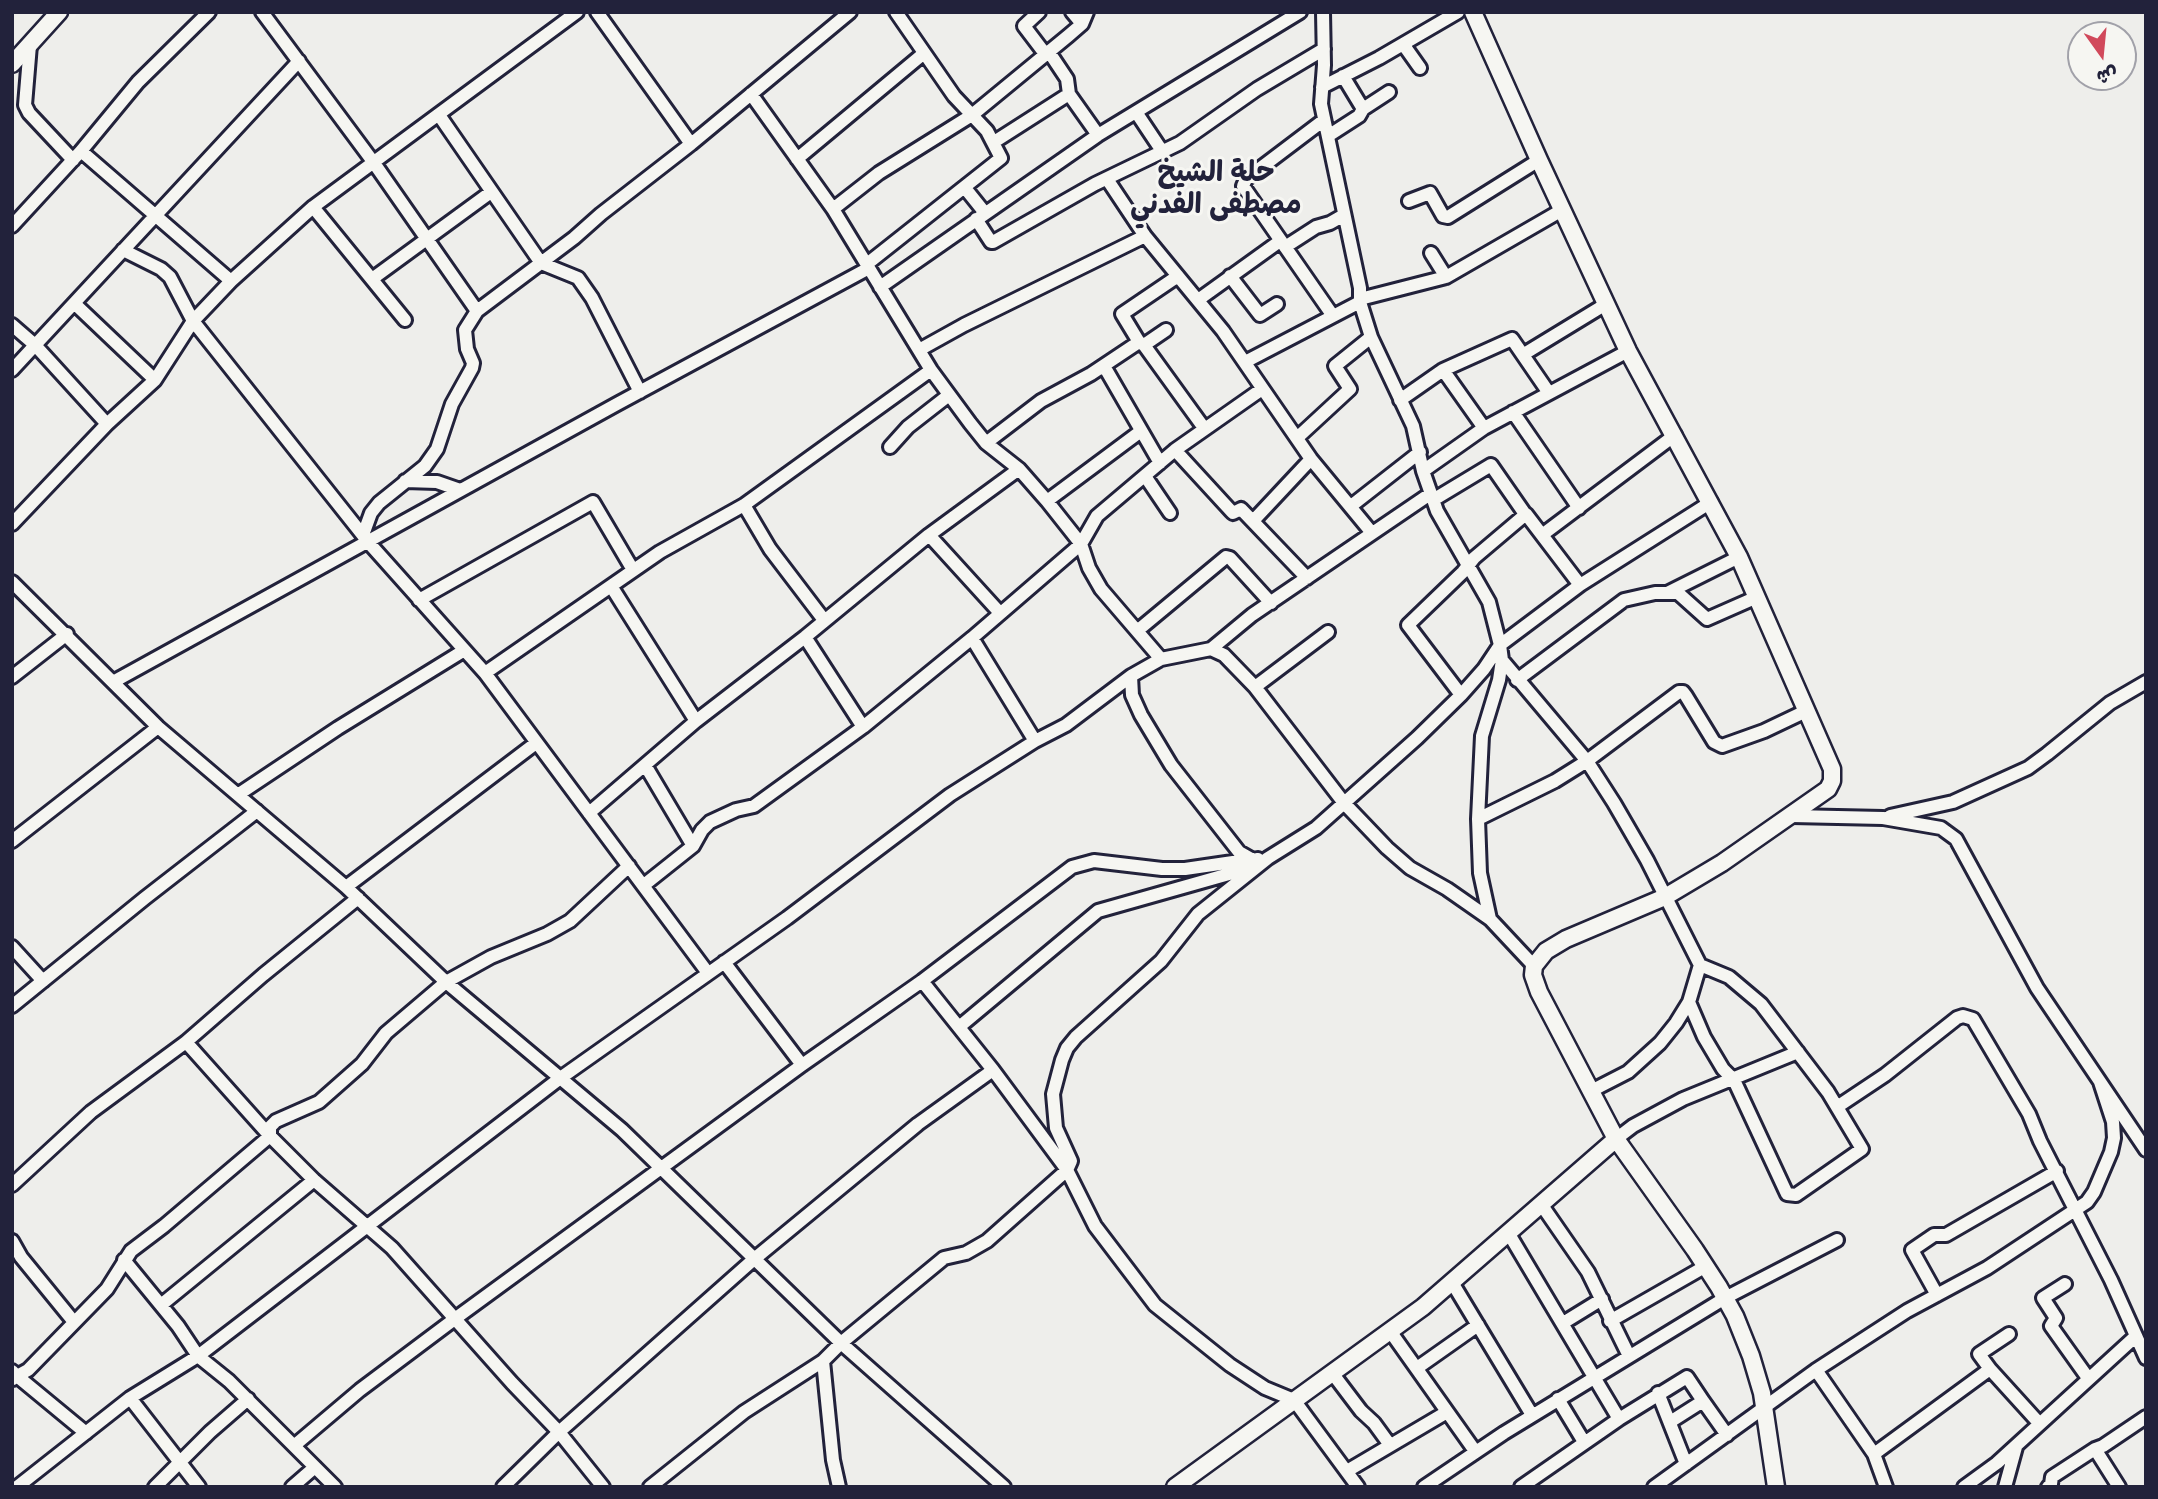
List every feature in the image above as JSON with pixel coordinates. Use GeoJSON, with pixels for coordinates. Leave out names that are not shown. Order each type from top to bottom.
{"type":"FeatureCollection","features":[{"type":"Feature","properties":{"kind":"street"},"geometry":{"type":"LineString","coordinates":[[12,64],[59,12]]}},
{"type":"Feature","properties":{"kind":"street"},"geometry":{"type":"LineString","coordinates":[[12,226],[77,155],[138,82],[209,12]]}},
{"type":"Feature","properties":{"kind":"street"},"geometry":{"type":"LineString","coordinates":[[262,12],[428,238],[477,312]]}},
{"type":"Feature","properties":{"kind":"street"},"geometry":{"type":"LineString","coordinates":[[12,524],[107,424],[155,380],[193,321],[231,281],[313,207],[577,12]]}},
{"type":"Feature","properties":{"kind":"street"},"geometry":{"type":"LineString","coordinates":[[597,12],[691,144]]}},
{"type":"Feature","properties":{"kind":"street"},"geometry":{"type":"LineString","coordinates":[[366,539],[371,513],[379,503],[425,466],[438,449],[452,404],[472,368],[466,330],[477,312],[691,144],[850,12]]}},
{"type":"Feature","properties":{"kind":"street"},"geometry":{"type":"LineString","coordinates":[[113,682],[366,539],[460,491],[868,266],[1001,159],[994,142],[964,109],[896,12]]}},
{"type":"Feature","properties":{"kind":"street"},"geometry":{"type":"LineString","coordinates":[[1040,12],[1024,26],[1067,79],[1069,94],[1098,135]]}},
{"type":"Feature","properties":{"kind":"street"},"geometry":{"type":"LineString","coordinates":[[833,209],[879,173],[972,115],[1047,53],[1084,18],[1072,12]]}},
{"type":"Feature","properties":{"kind":"street"},"geometry":{"type":"LineString","coordinates":[[880,288],[1098,135],[1300,12]]}},
{"type":"Feature","properties":{"kind":"street"},"geometry":{"type":"LineString","coordinates":[[1323,12],[1321,104],[1360,288],[1360,301],[1371,337],[1413,426],[1432,497],[1489,602],[1500,645],[1502,660],[1499,680],[1482,736],[1478,819],[1480,873],[1490,919]]}},
{"type":"Feature","properties":{"kind":"street"},"geometry":{"type":"LineString","coordinates":[[1322,87],[1458,12]]}},
{"type":"Feature","properties":{"kind":"street"},"geometry":{"type":"LineString","coordinates":[[1473,12],[1628,351],[1739,557],[1829,761],[1832,781],[1828,789],[1792,816],[1665,897],[1566,939],[1546,951],[1534,966],[1539,992],[1616,1139],[1706,1266],[1725,1298],[1747,1347],[1765,1407],[1776,1487]]}},
{"type":"Feature","properties":{"kind":"street"},"geometry":{"type":"LineString","coordinates":[[30,44],[25,105],[29,114],[77,155],[156,215],[231,281]]}},
{"type":"Feature","properties":{"kind":"street"},"geometry":{"type":"LineString","coordinates":[[1403,44],[1420,68]]}},
{"type":"Feature","properties":{"kind":"street"},"geometry":{"type":"LineString","coordinates":[[965,188],[993,242],[1107,179],[1187,139],[1258,89],[1324,49]]}},
{"type":"Feature","properties":{"kind":"street"},"geometry":{"type":"LineString","coordinates":[[797,159],[923,54]]}},
{"type":"Feature","properties":{"kind":"street"},"geometry":{"type":"LineString","coordinates":[[12,370],[299,61]]}},
{"type":"Feature","properties":{"kind":"street"},"geometry":{"type":"LineString","coordinates":[[1343,76],[1363,109]]}},
{"type":"Feature","properties":{"kind":"street"},"geometry":{"type":"LineString","coordinates":[[1328,136],[1389,92]]}},
{"type":"Feature","properties":{"kind":"street"},"geometry":{"type":"LineString","coordinates":[[751,94],[833,209],[949,395],[986,443],[1019,469],[1047,501],[1081,544],[1089,568],[1101,589],[1161,659]]}},
{"type":"Feature","properties":{"kind":"street"},"geometry":{"type":"LineString","coordinates":[[994,142],[1069,94]]}},
{"type":"Feature","properties":{"kind":"street"},"geometry":{"type":"LineString","coordinates":[[1136,112],[1162,151]]}},
{"type":"Feature","properties":{"kind":"street"},"geometry":{"type":"LineString","coordinates":[[439,115],[541,263],[578,278],[592,298],[640,391]]}},
{"type":"Feature","properties":{"kind":"street"},"geometry":{"type":"LineString","coordinates":[[1324,120],[1243,184],[1243,189],[1333,316]]}},
{"type":"Feature","properties":{"kind":"street"},"geometry":{"type":"LineString","coordinates":[[1409,201],[1430,193],[1443,216],[1448,217],[1539,160]]}},
{"type":"Feature","properties":{"kind":"street"},"geometry":{"type":"LineString","coordinates":[[1107,179],[1146,236],[1245,362],[1311,459],[1372,533]]}},
{"type":"Feature","properties":{"kind":"street"},"geometry":{"type":"LineString","coordinates":[[372,279],[491,191]]}},
{"type":"Feature","properties":{"kind":"street"},"geometry":{"type":"LineString","coordinates":[[313,207],[405,320]]}},
{"type":"Feature","properties":{"kind":"street"},"geometry":{"type":"LineString","coordinates":[[1245,362],[1360,301],[1446,277],[1562,210]]}},
{"type":"Feature","properties":{"kind":"street"},"geometry":{"type":"LineString","coordinates":[[1198,300],[1230,276],[1282,244],[1344,215]]}},
{"type":"Feature","properties":{"kind":"street"},"geometry":{"type":"LineString","coordinates":[[919,350],[964,325],[1146,236]]}},
{"type":"Feature","properties":{"kind":"street"},"geometry":{"type":"LineString","coordinates":[[123,250],[161,269],[170,277],[193,321],[366,539],[485,673],[708,973]]}},
{"type":"Feature","properties":{"kind":"street"},"geometry":{"type":"LineString","coordinates":[[1432,253],[1446,277]]}},
{"type":"Feature","properties":{"kind":"street"},"geometry":{"type":"LineString","coordinates":[[1178,276],[1122,314],[1204,428]]}},
{"type":"Feature","properties":{"kind":"street"},"geometry":{"type":"LineString","coordinates":[[1230,276],[1260,315],[1277,304]]}},
{"type":"Feature","properties":{"kind":"street"},"geometry":{"type":"LineString","coordinates":[[75,304],[155,380]]}},
{"type":"Feature","properties":{"kind":"street"},"geometry":{"type":"LineString","coordinates":[[1524,354],[1606,304]]}},
{"type":"Feature","properties":{"kind":"street"},"geometry":{"type":"LineString","coordinates":[[12,325],[35,345],[107,424]]}},
{"type":"Feature","properties":{"kind":"street"},"geometry":{"type":"LineString","coordinates":[[986,443],[1041,401],[1166,330]]}},
{"type":"Feature","properties":{"kind":"street"},"geometry":{"type":"LineString","coordinates":[[1297,438],[1350,389],[1335,366],[1371,337]]}},
{"type":"Feature","properties":{"kind":"street"},"geometry":{"type":"LineString","coordinates":[[1400,400],[1443,370],[1512,339],[1549,393]]}},
{"type":"Feature","properties":{"kind":"street"},"geometry":{"type":"LineString","coordinates":[[1423,471],[1485,428],[1628,351]]}},
{"type":"Feature","properties":{"kind":"street"},"geometry":{"type":"LineString","coordinates":[[1104,366],[1160,463]]}},
{"type":"Feature","properties":{"kind":"street"},"geometry":{"type":"LineString","coordinates":[[485,673],[660,552],[744,505],[931,370]]}},
{"type":"Feature","properties":{"kind":"street"},"geometry":{"type":"LineString","coordinates":[[1443,370],[1485,428]]}},
{"type":"Feature","properties":{"kind":"street"},"geometry":{"type":"LineString","coordinates":[[644,885],[694,846],[702,830],[710,822],[736,810],[754,806],[863,727],[1081,544],[1097,516],[1175,450],[1262,389]]}},
{"type":"Feature","properties":{"kind":"street"},"geometry":{"type":"LineString","coordinates":[[890,447],[908,428],[949,395]]}},
{"type":"Feature","properties":{"kind":"street"},"geometry":{"type":"LineString","coordinates":[[1513,412],[1579,508]]}},
{"type":"Feature","properties":{"kind":"street"},"geometry":{"type":"LineString","coordinates":[[1047,501],[1140,431]]}},
{"type":"Feature","properties":{"kind":"street"},"geometry":{"type":"LineString","coordinates":[[1542,535],[1675,435]]}},
{"type":"Feature","properties":{"kind":"street"},"geometry":{"type":"LineString","coordinates":[[1175,450],[1233,513],[1241,509],[1307,578]]}},
{"type":"Feature","properties":{"kind":"street"},"geometry":{"type":"LineString","coordinates":[[1350,506],[1420,452]]}},
{"type":"Feature","properties":{"kind":"street"},"geometry":{"type":"LineString","coordinates":[[1253,521],[1311,459]]}},
{"type":"Feature","properties":{"kind":"street"},"geometry":{"type":"LineString","coordinates":[[17,1487],[130,1398],[198,1356],[559,1079],[724,962],[950,795],[1035,741],[1066,725],[1131,676],[1161,659],[1211,649],[1252,615],[1372,533],[1432,497],[1491,465],[1580,585]]}},
{"type":"Feature","properties":{"kind":"street"},"geometry":{"type":"LineString","coordinates":[[589,813],[696,721],[805,637],[929,535],[1019,469]]}},
{"type":"Feature","properties":{"kind":"street"},"geometry":{"type":"LineString","coordinates":[[1145,476],[1170,513]]}},
{"type":"Feature","properties":{"kind":"street"},"geometry":{"type":"LineString","coordinates":[[405,481],[437,482],[460,491]]}},
{"type":"Feature","properties":{"kind":"street"},"geometry":{"type":"LineString","coordinates":[[419,600],[593,502],[634,570]]}},
{"type":"Feature","properties":{"kind":"street"},"geometry":{"type":"LineString","coordinates":[[650,1487],[744,1412],[823,1361],[944,1258],[966,1253],[987,1241],[1067,1170],[1071,1161],[1056,1128],[1054,1094],[1056,1077],[1067,1048],[1076,1037],[1161,961],[1198,914],[1268,858],[1299,840],[1344,803],[1461,695],[1484,669],[1500,645],[1580,585],[1711,502]]}},
{"type":"Feature","properties":{"kind":"street"},"geometry":{"type":"LineString","coordinates":[[744,505],[770,549],[824,620]]}},
{"type":"Feature","properties":{"kind":"street"},"geometry":{"type":"LineString","coordinates":[[1461,695],[1408,625],[1468,565],[1525,514]]}},
{"type":"Feature","properties":{"kind":"street"},"geometry":{"type":"LineString","coordinates":[[929,535],[1000,613]]}},
{"type":"Feature","properties":{"kind":"street"},"geometry":{"type":"LineString","coordinates":[[1137,631],[1226,557],[1230,558],[1271,603]]}},
{"type":"Feature","properties":{"kind":"street"},"geometry":{"type":"LineString","coordinates":[[1517,680],[1620,602],[1669,592],[1739,557]]}},
{"type":"Feature","properties":{"kind":"street"},"geometry":{"type":"LineString","coordinates":[[12,582],[158,727],[346,887],[446,982],[622,1130],[841,1343],[1003,1487]]}},
{"type":"Feature","properties":{"kind":"street"},"geometry":{"type":"LineString","coordinates":[[611,586],[696,721]]}},
{"type":"Feature","properties":{"kind":"street"},"geometry":{"type":"LineString","coordinates":[[1669,592],[1683,596],[1707,619],[1757,597]]}},
{"type":"Feature","properties":{"kind":"street"},"geometry":{"type":"LineString","coordinates":[[1255,687],[1328,632]]}},
{"type":"Feature","properties":{"kind":"street"},"geometry":{"type":"LineString","coordinates":[[12,677],[67,634]]}},
{"type":"Feature","properties":{"kind":"street"},"geometry":{"type":"LineString","coordinates":[[805,637],[863,727]]}},
{"type":"Feature","properties":{"kind":"street"},"geometry":{"type":"LineString","coordinates":[[972,638],[1035,741]]}},
{"type":"Feature","properties":{"kind":"street"},"geometry":{"type":"LineString","coordinates":[[1211,649],[1234,664],[1255,687],[1344,803],[1387,848],[1410,868],[1447,889],[1490,919],[1534,966]]}},
{"type":"Feature","properties":{"kind":"street"},"geometry":{"type":"LineString","coordinates":[[239,794],[338,728],[463,651]]}},
{"type":"Feature","properties":{"kind":"street"},"geometry":{"type":"LineString","coordinates":[[1502,660],[1587,761],[1628,826],[1700,965],[1729,977],[1754,997],[1778,1024],[1837,1107],[1862,1149],[1792,1196],[1783,1191],[1734,1080],[1723,1069],[1703,1037],[1689,1002]]}},
{"type":"Feature","properties":{"kind":"street"},"geometry":{"type":"LineString","coordinates":[[1131,676],[1132,695],[1171,765],[1239,852],[1250,862]]}},
{"type":"Feature","properties":{"kind":"street"},"geometry":{"type":"LineString","coordinates":[[1883,818],[1936,808],[2028,768],[2110,703],[2146,682]]}},
{"type":"Feature","properties":{"kind":"street"},"geometry":{"type":"LineString","coordinates":[[1478,819],[1555,781],[1587,761],[1681,692],[1714,741],[1722,746],[1764,731],[1807,711]]}},
{"type":"Feature","properties":{"kind":"street"},"geometry":{"type":"LineString","coordinates":[[12,841],[158,727]]}},
{"type":"Feature","properties":{"kind":"street"},"geometry":{"type":"LineString","coordinates":[[346,887],[536,743]]}},
{"type":"Feature","properties":{"kind":"street"},"geometry":{"type":"LineString","coordinates":[[645,765],[694,846]]}},
{"type":"Feature","properties":{"kind":"street"},"geometry":{"type":"LineString","coordinates":[[12,1006],[257,811]]}},
{"type":"Feature","properties":{"kind":"street"},"geometry":{"type":"LineString","coordinates":[[1792,816],[1883,818],[1941,828],[1956,839],[2037,988],[2146,1150]]}},
{"type":"Feature","properties":{"kind":"street"},"geometry":{"type":"LineString","coordinates":[[295,1445],[360,1390],[456,1318],[802,1065],[922,981],[1072,867],[1094,861],[1162,869],[1250,862],[1268,858]]}},
{"type":"Feature","properties":{"kind":"street"},"geometry":{"type":"LineString","coordinates":[[959,1027],[1098,911],[1228,874],[1250,862]]}},
{"type":"Feature","properties":{"kind":"street"},"geometry":{"type":"LineString","coordinates":[[14,1375],[28,1370],[107,1289],[131,1251],[270,1136],[270,1128],[276,1121],[319,1102],[362,1064],[386,1033],[446,982],[491,957],[547,934],[570,921],[629,866]]}},
{"type":"Feature","properties":{"kind":"street"},"geometry":{"type":"LineString","coordinates":[[12,1185],[91,1112],[186,1042],[358,898]]}},
{"type":"Feature","properties":{"kind":"street"},"geometry":{"type":"LineString","coordinates":[[12,947],[43,981]]}},
{"type":"Feature","properties":{"kind":"street"},"geometry":{"type":"LineString","coordinates":[[724,962],[802,1065]]}},
{"type":"Feature","properties":{"kind":"street"},"geometry":{"type":"LineString","coordinates":[[1591,1091],[1628,1072],[1645,1058],[1676,1023],[1689,1002],[1700,965]]}},
{"type":"Feature","properties":{"kind":"street"},"geometry":{"type":"LineString","coordinates":[[922,981],[993,1070],[1067,1170],[1096,1226],[1155,1306],[1230,1365],[1265,1388],[1294,1400],[1358,1487]]}},
{"type":"Feature","properties":{"kind":"street"},"geometry":{"type":"LineString","coordinates":[[1837,1107],[1885,1075],[1957,1018],[1968,1016],[1976,1022],[2029,1114],[2146,1358]]}},
{"type":"Feature","properties":{"kind":"street"},"geometry":{"type":"LineString","coordinates":[[186,1042],[270,1136],[314,1180],[392,1248],[559,1432],[603,1487]]}},
{"type":"Feature","properties":{"kind":"street"},"geometry":{"type":"LineString","coordinates":[[1175,1487],[1453,1284],[1633,1126],[1683,1099],[1798,1052]]}},
{"type":"Feature","properties":{"kind":"street"},"geometry":{"type":"LineString","coordinates":[[503,1487],[559,1432],[754,1259],[918,1124],[993,1070]]}},
{"type":"Feature","properties":{"kind":"street"},"geometry":{"type":"LineString","coordinates":[[1654,1487],[1816,1370],[1907,1311],[1987,1268],[2077,1210],[2094,1192],[2114,1138],[2113,1122],[2100,1082]]}},
{"type":"Feature","properties":{"kind":"street"},"geometry":{"type":"LineString","coordinates":[[1937,1295],[1912,1250],[1934,1235],[1946,1235],[2057,1171]]}},
{"type":"Feature","properties":{"kind":"street"},"geometry":{"type":"LineString","coordinates":[[161,1305],[314,1180]]}},
{"type":"Feature","properties":{"kind":"street"},"geometry":{"type":"LineString","coordinates":[[1541,1204],[1588,1272],[1629,1356]]}},
{"type":"Feature","properties":{"kind":"street"},"geometry":{"type":"LineString","coordinates":[[1509,1234],[1619,1419]]}},
{"type":"Feature","properties":{"kind":"street"},"geometry":{"type":"LineString","coordinates":[[1424,1487],[1532,1415],[1725,1298],[1837,1240]]}},
{"type":"Feature","properties":{"kind":"street"},"geometry":{"type":"LineString","coordinates":[[12,1241],[17,1261],[74,1322]]}},
{"type":"Feature","properties":{"kind":"street"},"geometry":{"type":"LineString","coordinates":[[124,1260],[198,1356],[248,1399],[335,1487]]}},
{"type":"Feature","properties":{"kind":"street"},"geometry":{"type":"LineString","coordinates":[[1610,1321],[1706,1266]]}},
{"type":"Feature","properties":{"kind":"street"},"geometry":{"type":"LineString","coordinates":[[1453,1284],[1532,1415]]}},
{"type":"Feature","properties":{"kind":"street"},"geometry":{"type":"LineString","coordinates":[[2065,1284],[2043,1299],[2056,1319],[2051,1326],[2088,1378]]}},
{"type":"Feature","properties":{"kind":"street"},"geometry":{"type":"LineString","coordinates":[[1563,1323],[1602,1299]]}},
{"type":"Feature","properties":{"kind":"street"},"geometry":{"type":"LineString","coordinates":[[1417,1368],[1478,1325]]}},
{"type":"Feature","properties":{"kind":"street"},"geometry":{"type":"LineString","coordinates":[[1390,1331],[1475,1451]]}},
{"type":"Feature","properties":{"kind":"street"},"geometry":{"type":"LineString","coordinates":[[2009,1334],[1979,1353],[2039,1423]]}},
{"type":"Feature","properties":{"kind":"street"},"geometry":{"type":"LineString","coordinates":[[1964,1487],[2018,1443],[2136,1336]]}},
{"type":"Feature","properties":{"kind":"street"},"geometry":{"type":"LineString","coordinates":[[823,1361],[839,1487]]}},
{"type":"Feature","properties":{"kind":"street"},"geometry":{"type":"LineString","coordinates":[[1874,1454],[1990,1369]]}},
{"type":"Feature","properties":{"kind":"street"},"geometry":{"type":"LineString","coordinates":[[1816,1370],[1874,1454],[1886,1487]]}},
{"type":"Feature","properties":{"kind":"street"},"geometry":{"type":"LineString","coordinates":[[1333,1374],[1390,1445]]}},
{"type":"Feature","properties":{"kind":"street"},"geometry":{"type":"LineString","coordinates":[[14,1375],[86,1433]]}},
{"type":"Feature","properties":{"kind":"street"},"geometry":{"type":"LineString","coordinates":[[1521,1487],[1584,1442],[1686,1377],[1727,1435]]}},
{"type":"Feature","properties":{"kind":"street"},"geometry":{"type":"LineString","coordinates":[[1658,1393],[1686,1464]]}},
{"type":"Feature","properties":{"kind":"street"},"geometry":{"type":"LineString","coordinates":[[130,1398],[199,1487]]}},
{"type":"Feature","properties":{"kind":"street"},"geometry":{"type":"LineString","coordinates":[[155,1487],[210,1432],[248,1399]]}},
{"type":"Feature","properties":{"kind":"street"},"geometry":{"type":"LineString","coordinates":[[1558,1399],[1584,1442]]}},
{"type":"Feature","properties":{"kind":"street"},"geometry":{"type":"LineString","coordinates":[[1670,1422],[1703,1401]]}},
{"type":"Feature","properties":{"kind":"street"},"geometry":{"type":"LineString","coordinates":[[1346,1471],[1447,1412]]}},
{"type":"Feature","properties":{"kind":"street"},"geometry":{"type":"LineString","coordinates":[[2048,1487],[2052,1477],[2146,1417]]}},
{"type":"Feature","properties":{"kind":"street"},"geometry":{"type":"LineString","coordinates":[[2005,1487],[2018,1443]]}},
{"type":"Feature","properties":{"kind":"street"},"geometry":{"type":"LineString","coordinates":[[2095,1449],[2119,1487]]}},
{"type":"Feature","properties":{"kind":"street"},"geometry":{"type":"LineString","coordinates":[[292,1487],[315,1467]]}},
{"type":"Feature","properties":{"kind":"district","name":"حلة الشيخ مصطفى الفدني"},"geometry":{"type":"Point","coordinates":[1216,191]}}]}
